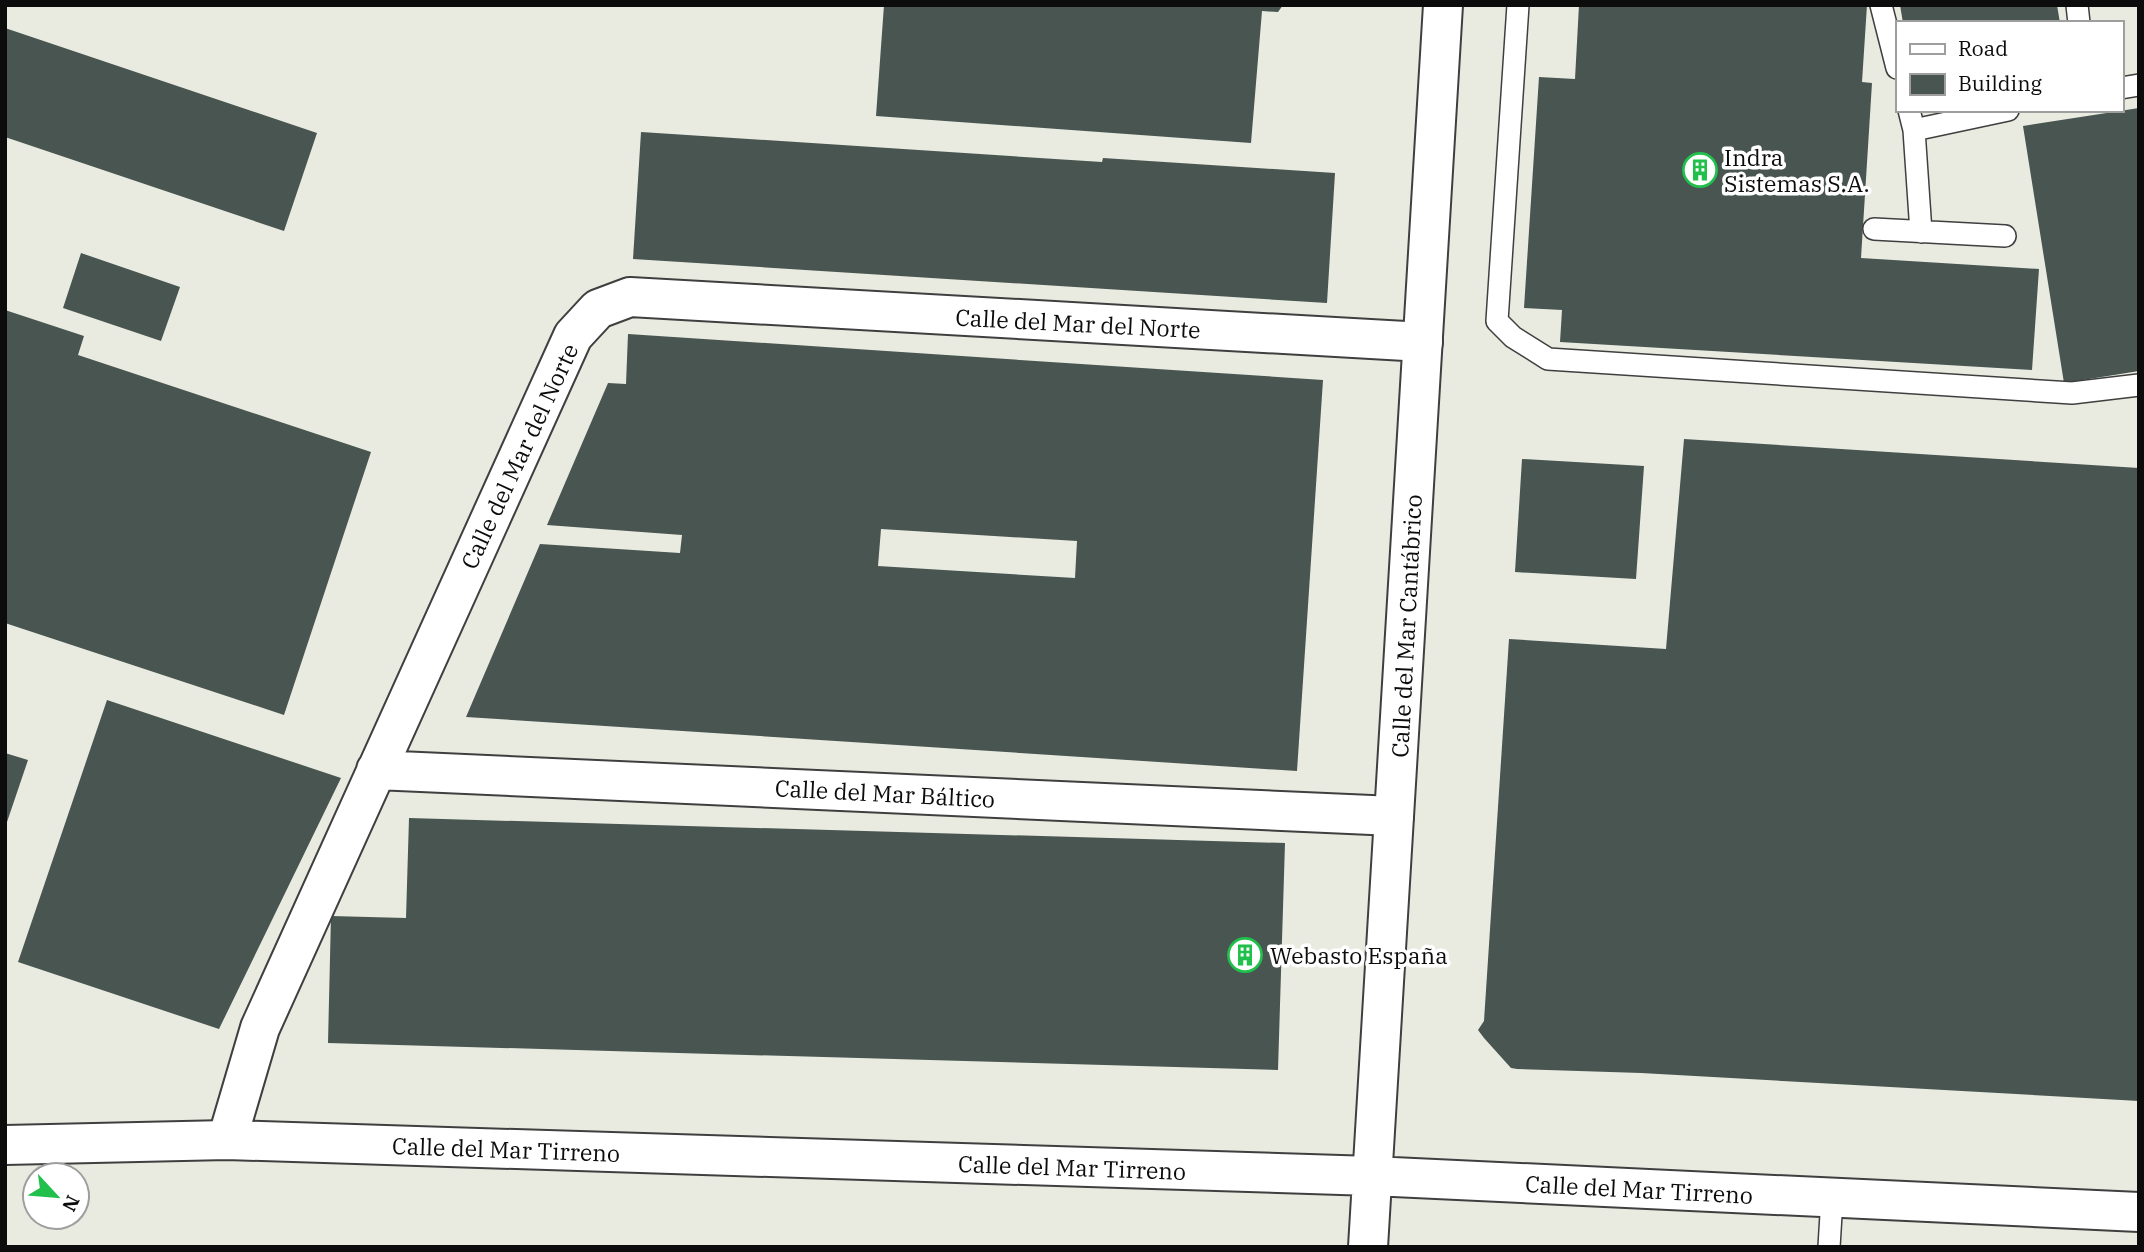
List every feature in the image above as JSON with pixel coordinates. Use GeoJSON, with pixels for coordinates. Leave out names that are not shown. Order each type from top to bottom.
{"type":"FeatureCollection","features":[{"type":"Feature","properties":{"kind":"street","name":"Calle del Mar Cantábrico"},"geometry":{"type":"LineString","coordinates":[[1368,1247],[1443,5]]}},
{"type":"Feature","properties":{"kind":"street","name":"Calle del Mar del Norte"},"geometry":{"type":"LineString","coordinates":[[227,1140],[260,1028],[573,336],[598,309],[630,297],[1423,342]]}},
{"type":"Feature","properties":{"kind":"street","name":"Calle del Mar Báltico"},"geometry":{"type":"LineString","coordinates":[[376,770],[1394,816]]}},
{"type":"Feature","properties":{"kind":"street","name":"Calle del Mar Tirreno"},"geometry":{"type":"LineString","coordinates":[[5,1145],[227,1140],[1372,1176],[2139,1212]]}},
{"type":"Feature","properties":{"kind":"lane"},"geometry":{"type":"LineString","coordinates":[[1518,5],[1497,321],[1513,337],[1548,359],[2072,393],[2139,385]]}},
{"type":"Feature","properties":{"kind":"lane"},"geometry":{"type":"LineString","coordinates":[[1881,5],[1896,64]]}},
{"type":"Feature","properties":{"kind":"lane"},"geometry":{"type":"LineString","coordinates":[[1921,232],[1911,120],[1988,112]]}},
{"type":"Feature","properties":{"kind":"lane"},"geometry":{"type":"LineString","coordinates":[[1874,229],[2005,236]]}},
{"type":"Feature","properties":{"kind":"lane"},"geometry":{"type":"LineString","coordinates":[[1829,1247],[1832,1198]]}},
{"type":"Feature","properties":{"kind":"shaded area"},"geometry":{"type":"Polygon","coordinates":[[[5,5],[2139,5],[2139,1247],[5,1247],[5,5]]]}},
{"type":"Feature","properties":{"kind":"building"},"geometry":{"type":"Polygon","coordinates":[[[884,5],[1283,5],[1278,12],[1262,11],[1251,143],[876,116],[884,5]]]}},
{"type":"Feature","properties":{"kind":"building","name":"Indra Sistemas S.A."},"geometry":{"type":"Polygon","coordinates":[[[1579,5],[1867,5],[1862,82],[1872,83],[1861,258],[2039,269],[2032,370],[1560,342],[1562,310],[1524,308],[1539,77],[1575,79],[1579,5]]]}},
{"type":"Feature","properties":{"kind":"building"},"geometry":{"type":"Polygon","coordinates":[[[1900,5],[2057,5],[2060,21],[1903,21],[1900,5]]]}},
{"type":"Feature","properties":{"kind":"building"},"geometry":{"type":"Polygon","coordinates":[[[5,28],[317,133],[284,231],[5,137],[5,28]]]}},
{"type":"Feature","properties":{"kind":"building"},"geometry":{"type":"Polygon","coordinates":[[[2139,108],[2139,371],[2064,383],[2023,126],[2139,108]]]}},
{"type":"Feature","properties":{"kind":"building"},"geometry":{"type":"Polygon","coordinates":[[[641,132],[1102,162],[1103,158],[1335,173],[1327,303],[633,259],[641,132]]]}},
{"type":"Feature","properties":{"kind":"building"},"geometry":{"type":"Polygon","coordinates":[[[81,253],[180,287],[161,341],[63,308],[81,253]]]}},
{"type":"Feature","properties":{"kind":"building"},"geometry":{"type":"Polygon","coordinates":[[[5,310],[84,336],[78,355],[371,452],[284,715],[5,623],[5,310]]]}},
{"type":"Feature","properties":{"kind":"building"},"geometry":{"type":"Polygon","coordinates":[[[628,334],[1323,380],[1297,771],[466,717],[540,544],[680,553],[682,535],[547,525],[608,383],[626,384],[628,334]],[[881,529],[878,566],[1075,578],[1077,541],[881,529]]]}},
{"type":"Feature","properties":{"kind":"building"},"geometry":{"type":"Polygon","coordinates":[[[1684,439],[2139,468],[2139,1101],[1641,1073],[1517,1069],[1511,1068],[1478,1030],[1484,1021],[1509,639],[1666,649],[1684,439]]]}},
{"type":"Feature","properties":{"kind":"building"},"geometry":{"type":"Polygon","coordinates":[[[1522,459],[1644,466],[1636,579],[1515,572],[1522,459]]]}},
{"type":"Feature","properties":{"kind":"building"},"geometry":{"type":"Polygon","coordinates":[[[107,700],[341,778],[219,1029],[18,962],[107,700]]]}},
{"type":"Feature","properties":{"kind":"building"},"geometry":{"type":"Polygon","coordinates":[[[5,753],[28,760],[6,825],[5,825],[5,753]]]}},
{"type":"Feature","properties":{"kind":"building"},"geometry":{"type":"Polygon","coordinates":[[[409,818],[1285,843],[1278,1070],[328,1043],[331,916],[406,918],[409,818]]]}},
{"type":"Feature","properties":{"kind":"place","name":"Indra Sistemas S.A."},"geometry":{"type":"Point","coordinates":[1700,170]}},
{"type":"Feature","properties":{"kind":"place","name":"Webasto España"},"geometry":{"type":"Point","coordinates":[1245,955]}}]}
